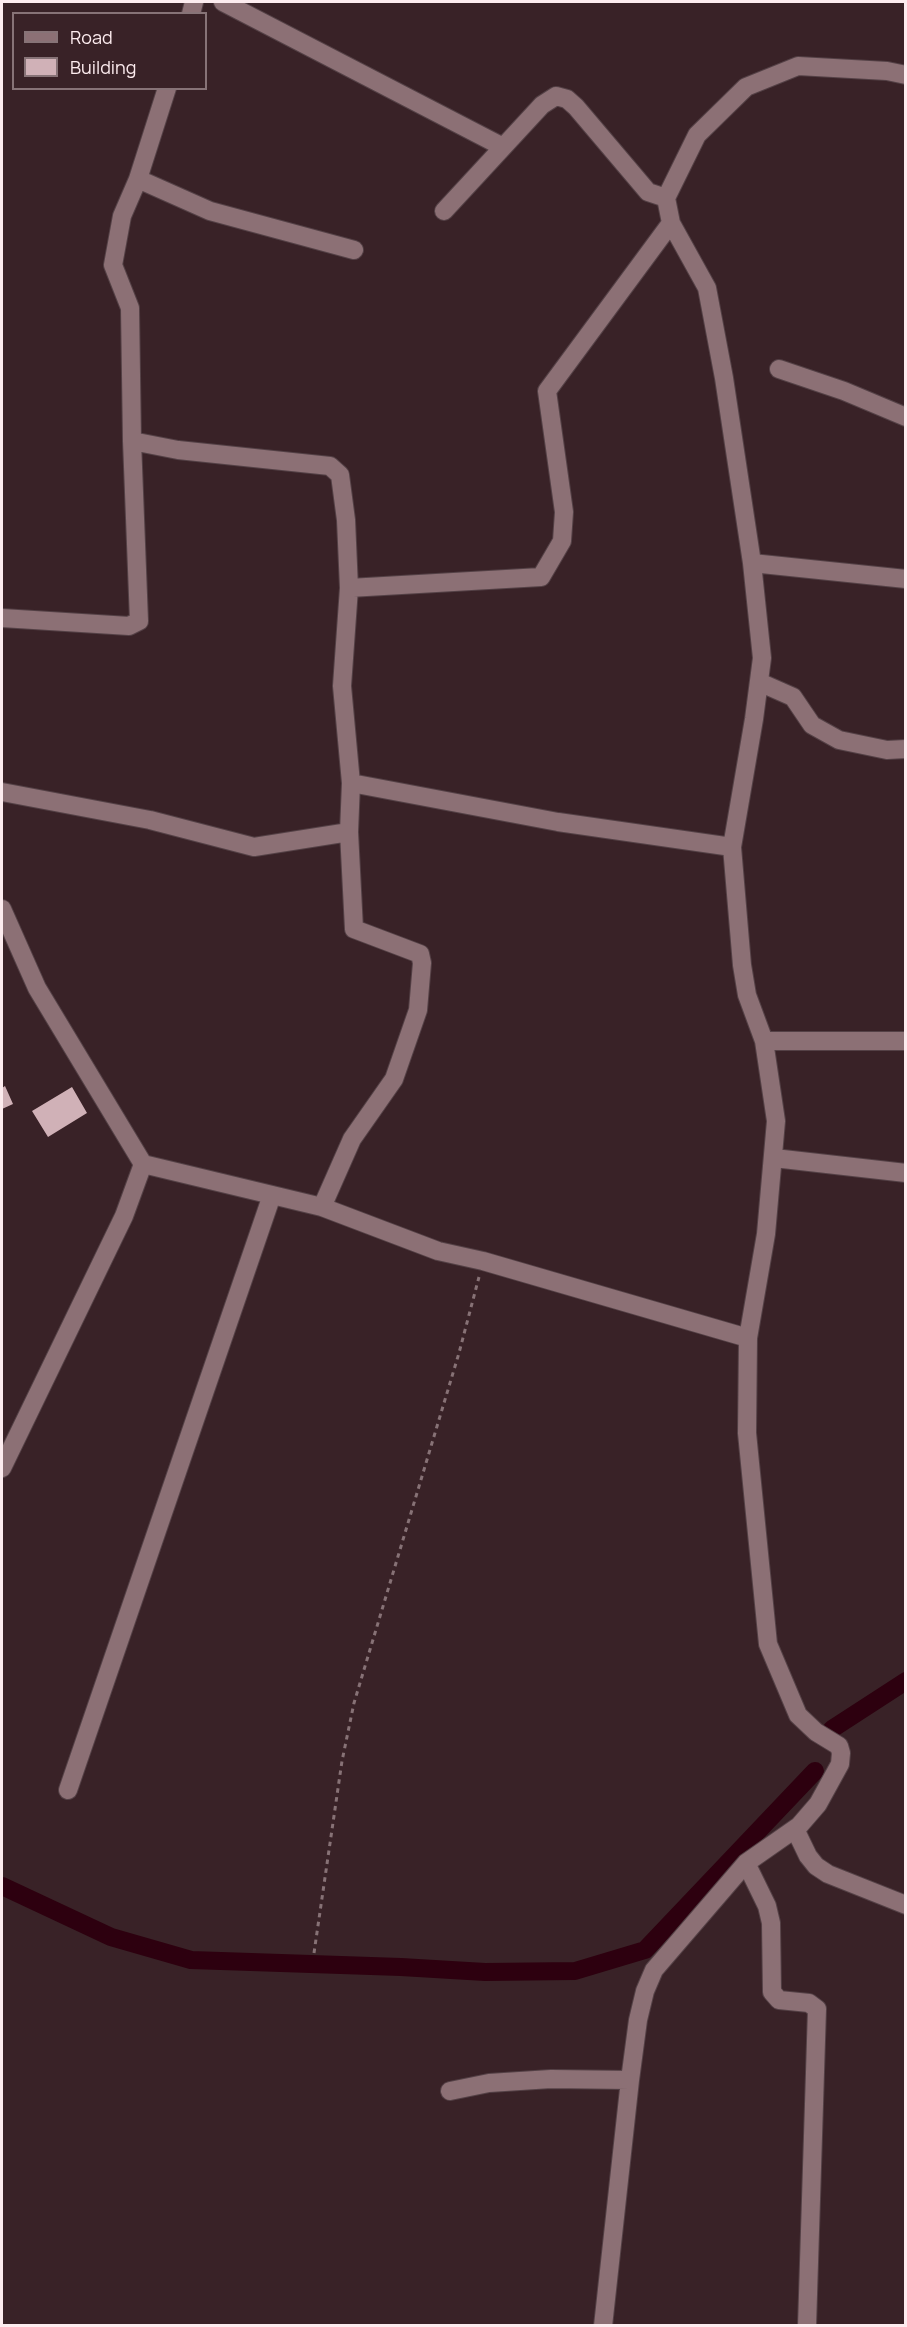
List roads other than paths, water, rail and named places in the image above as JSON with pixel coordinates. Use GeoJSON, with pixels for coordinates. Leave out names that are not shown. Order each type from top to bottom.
{"type":"FeatureCollection","features":[{"type":"Feature","properties":{"kind":"street"},"geometry":{"type":"LineString","coordinates":[[223,2],[503,147]]}},
{"type":"Feature","properties":{"kind":"street"},"geometry":{"type":"LineString","coordinates":[[603,2325],[630,2079],[638,2020],[645,1991],[654,1970],[746,1863],[795,1829],[818,1804],[840,1764],[841,1752],[839,1746],[816,1732],[798,1715],[768,1644],[747,1432],[748,1338],[766,1234],[776,1121],[764,1041],[745,985],[732,847],[762,658],[752,563],[724,378],[707,288],[671,223],[666,198],[697,135],[746,87],[798,66],[887,71],[906,75]]}},
{"type":"Feature","properties":{"kind":"street"},"geometry":{"type":"LineString","coordinates":[[2,618],[129,626],[139,621],[132,441],[130,308],[112,265],[122,216],[138,179],[166,90]]}},
{"type":"Feature","properties":{"kind":"street"},"geometry":{"type":"LineString","coordinates":[[444,211],[542,105],[556,96],[567,99],[648,192],[666,198]]}},
{"type":"Feature","properties":{"kind":"street"},"geometry":{"type":"LineString","coordinates":[[138,179],[210,211],[354,250]]}},
{"type":"Feature","properties":{"kind":"street"},"geometry":{"type":"LineString","coordinates":[[349,588],[541,577],[562,541],[564,512],[547,391],[671,223]]}},
{"type":"Feature","properties":{"kind":"street"},"geometry":{"type":"LineString","coordinates":[[779,369],[844,391],[906,417]]}},
{"type":"Feature","properties":{"kind":"street"},"geometry":{"type":"LineString","coordinates":[[132,441],[178,450],[330,466],[340,475],[346,520],[349,588],[342,686],[351,783],[349,832],[354,928],[420,954],[420,986],[418,1010],[394,1079],[352,1138],[322,1208]]}},
{"type":"Feature","properties":{"kind":"street"},"geometry":{"type":"LineString","coordinates":[[752,563],[906,579]]}},
{"type":"Feature","properties":{"kind":"street"},"geometry":{"type":"LineString","coordinates":[[759,682],[793,697],[812,725],[839,740],[887,750],[906,749]]}},
{"type":"Feature","properties":{"kind":"street"},"geometry":{"type":"LineString","coordinates":[[351,783],[558,822],[732,847]]}},
{"type":"Feature","properties":{"kind":"street"},"geometry":{"type":"LineString","coordinates":[[2,792],[150,820],[254,847],[349,832]]}},
{"type":"Feature","properties":{"kind":"street"},"geometry":{"type":"LineString","coordinates":[[2,909],[37,988],[143,1164],[322,1208],[438,1251],[483,1261],[748,1338]]}},
{"type":"Feature","properties":{"kind":"street"},"geometry":{"type":"LineString","coordinates":[[764,1041],[906,1041]]}},
{"type":"Feature","properties":{"kind":"street"},"geometry":{"type":"LineString","coordinates":[[774,1158],[906,1173]]}},
{"type":"Feature","properties":{"kind":"street"},"geometry":{"type":"LineString","coordinates":[[2,1468],[124,1216],[143,1164]]}},
{"type":"Feature","properties":{"kind":"street"},"geometry":{"type":"LineString","coordinates":[[68,1790],[272,1195]]}},
{"type":"Feature","properties":{"kind":"street"},"geometry":{"type":"LineString","coordinates":[[795,1829],[808,1856],[816,1866],[828,1874],[906,1905]]}},
{"type":"Feature","properties":{"kind":"street"},"geometry":{"type":"LineString","coordinates":[[746,1863],[767,1906],[771,1923],[772,1992],[779,2000],[809,2003],[817,2009],[807,2325]]}},
{"type":"Feature","properties":{"kind":"street"},"geometry":{"type":"LineString","coordinates":[[450,2091],[489,2083],[551,2079],[630,2079]]}},
{"type":"Feature","properties":{"kind":"waterway"},"geometry":{"type":"LineString","coordinates":[[832,1729],[906,1681]]}},
{"type":"Feature","properties":{"kind":"waterway"},"geometry":{"type":"LineString","coordinates":[[2,1886],[111,1937],[191,1960],[485,1972],[575,1971],[645,1950],[815,1771]]}}]}
